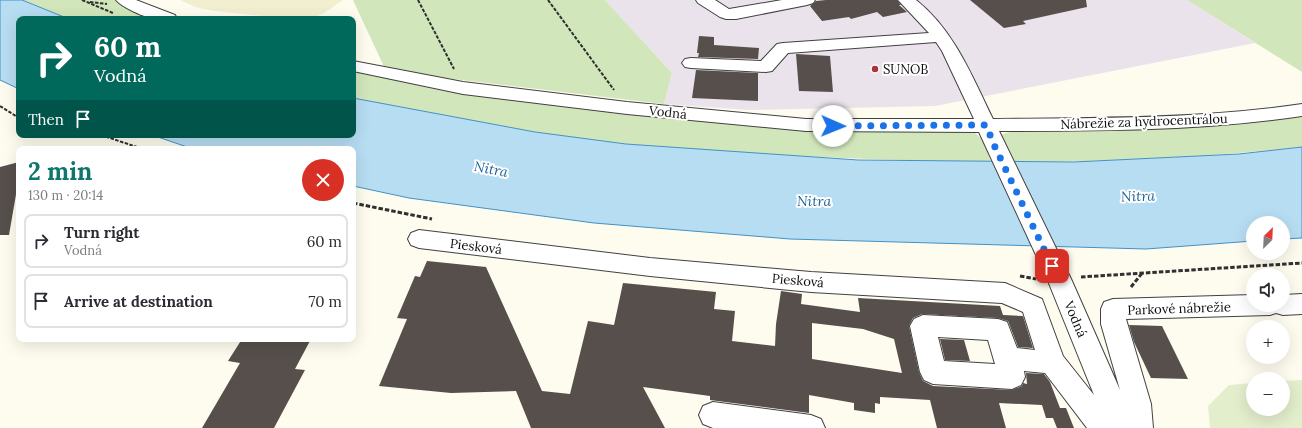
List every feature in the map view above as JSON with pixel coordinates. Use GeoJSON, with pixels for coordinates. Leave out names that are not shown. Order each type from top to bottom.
{"type":"FeatureCollection","features":[{"type":"Feature","properties":{"kind":"street"},"geometry":{"type":"LineString","coordinates":[[704,0],[726,14],[736,14],[807,0]]}},
{"type":"Feature","properties":{"kind":"street","name":"Vodná"},"geometry":{"type":"LineString","coordinates":[[913,5],[942,37],[951,51],[995,147],[1056,273],[1122,428]]}},
{"type":"Feature","properties":{"kind":"street"},"geometry":{"type":"LineString","coordinates":[[120,7],[138,7],[161,16]]}},
{"type":"Feature","properties":{"kind":"street"},"geometry":{"type":"LineString","coordinates":[[690,63],[766,67],[783,48],[942,37]]}},
{"type":"Feature","properties":{"kind":"street","name":"Vodná"},"geometry":{"type":"LineString","coordinates":[[356,67],[463,88],[628,108],[806,125],[986,125]]}},
{"type":"Feature","properties":{"kind":"street","name":"Nábrežie za hydrocentrálou"},"geometry":{"type":"LineString","coordinates":[[986,125],[1134,124],[1269,115],[1302,110]]}},
{"type":"Feature","properties":{"kind":"street","name":"Piesková"},"geometry":{"type":"LineString","coordinates":[[419,239],[650,268],[811,282],[1005,293],[1033,306],[1052,362],[1104,428]]}},
{"type":"Feature","properties":{"kind":"street"},"geometry":{"type":"LineString","coordinates":[[1290,305],[1302,304]]}},
{"type":"Feature","properties":{"kind":"street","name":"Parkové nábrežie"},"geometry":{"type":"LineString","coordinates":[[1139,428],[1137,404],[1114,324],[1113,309],[1246,306]]}},
{"type":"Feature","properties":{"kind":"street"},"geometry":{"type":"LineString","coordinates":[[1007,359],[1052,362]]}},
{"type":"Feature","properties":{"kind":"street"},"geometry":{"type":"LineString","coordinates":[[713,415],[811,428]]}},
{"type":"Feature","properties":{"kind":"path"},"geometry":{"type":"LineString","coordinates":[[82,0],[120,7]]}},
{"type":"Feature","properties":{"kind":"path"},"geometry":{"type":"LineString","coordinates":[[418,0],[463,88]]}},
{"type":"Feature","properties":{"kind":"path"},"geometry":{"type":"LineString","coordinates":[[548,0],[628,108]]}},
{"type":"Feature","properties":{"kind":"path"},"geometry":{"type":"LineString","coordinates":[[0,106],[16,116]]}},
{"type":"Feature","properties":{"kind":"path"},"geometry":{"type":"LineString","coordinates":[[110,138],[135,146]]}},
{"type":"Feature","properties":{"kind":"path"},"geometry":{"type":"LineString","coordinates":[[1056,273],[1071,278],[1302,262]]}},
{"type":"Feature","properties":{"kind":"shaded area"},"geometry":{"type":"Polygon","coordinates":[[[180,0],[343,0],[324,13],[316,16],[265,16],[214,11],[195,7],[180,0]]]}},
{"type":"Feature","properties":{"kind":"shaded area"},"geometry":{"type":"Polygon","coordinates":[[[605,0],[1187,0],[1255,43],[935,106],[749,110],[664,104],[672,73],[605,0]]]}},
{"type":"Feature","properties":{"kind":"green space"},"geometry":{"type":"Polygon","coordinates":[[[22,0],[117,0],[152,16],[62,16],[22,0]]]}},
{"type":"Feature","properties":{"kind":"green space"},"geometry":{"type":"Polygon","coordinates":[[[353,0],[605,0],[672,73],[664,104],[386,71],[353,0]]]}},
{"type":"Feature","properties":{"kind":"green space"},"geometry":{"type":"Polygon","coordinates":[[[1187,0],[1302,0],[1302,72],[1187,0]]]}},
{"type":"Feature","properties":{"kind":"green space"},"geometry":{"type":"Polygon","coordinates":[[[356,70],[835,131],[895,132],[961,128],[974,133],[982,139],[991,162],[855,159],[718,152],[672,148],[558,136],[421,112],[356,99],[356,70]]]}},
{"type":"Feature","properties":{"kind":"green space"},"geometry":{"type":"Polygon","coordinates":[[[1302,113],[1302,147],[1230,154],[1121,160],[1012,162],[999,137],[1010,132],[1088,130],[1302,113]]]}},
{"type":"Feature","properties":{"kind":"green space"},"geometry":{"type":"Polygon","coordinates":[[[1302,380],[1302,428],[1210,428],[1208,406],[1229,385],[1246,384],[1246,416],[1290,416],[1290,381],[1302,380]]]}},
{"type":"Feature","properties":{"kind":"water"},"geometry":{"type":"Polygon","coordinates":[[[0,0],[22,0],[62,16],[16,16],[16,88],[0,80],[0,0]]]}},
{"type":"Feature","properties":{"kind":"water","name":"Nitra"},"geometry":{"type":"Polygon","coordinates":[[[356,99],[535,132],[626,144],[858,160],[1074,162],[1239,154],[1302,147],[1302,238],[1290,239],[1290,216],[1246,216],[1246,242],[1146,249],[790,239],[594,223],[409,198],[356,187],[356,146],[184,146],[161,138],[356,138],[356,99]]]}},
{"type":"Feature","properties":{"kind":"building"},"geometry":{"type":"Polygon","coordinates":[[[897,0],[901,5],[899,5],[907,12],[883,17],[877,12],[851,19],[849,17],[822,21],[810,6],[816,1],[897,0]]]}},
{"type":"Feature","properties":{"kind":"building"},"geometry":{"type":"Polygon","coordinates":[[[970,0],[1086,0],[1087,7],[1023,21],[1026,24],[1004,28],[970,0]]]}},
{"type":"Feature","properties":{"kind":"building"},"geometry":{"type":"Polygon","coordinates":[[[699,36],[714,37],[714,45],[759,48],[758,59],[698,57],[699,36]]]}},
{"type":"Feature","properties":{"kind":"building"},"geometry":{"type":"Polygon","coordinates":[[[796,54],[830,56],[833,92],[799,91],[796,54]]]}},
{"type":"Feature","properties":{"kind":"building"},"geometry":{"type":"Polygon","coordinates":[[[696,70],[758,73],[758,101],[692,98],[696,70]]]}},
{"type":"Feature","properties":{"kind":"building"},"geometry":{"type":"Polygon","coordinates":[[[16,163],[16,194],[9,235],[0,235],[0,167],[16,163]]]}},
{"type":"Feature","properties":{"kind":"building"},"geometry":{"type":"Polygon","coordinates":[[[427,261],[486,267],[542,391],[570,394],[588,321],[614,325],[623,283],[716,292],[714,309],[735,311],[732,341],[775,346],[776,324],[781,291],[802,294],[801,304],[860,312],[858,298],[1000,306],[1003,315],[1023,316],[1033,348],[1018,347],[1008,321],[998,318],[922,314],[913,318],[909,326],[919,372],[923,381],[933,386],[1012,390],[1022,386],[1023,383],[1027,384],[1026,373],[1044,374],[1050,382],[1060,408],[1066,408],[1074,428],[1057,428],[1053,418],[1046,418],[1042,405],[999,403],[1006,428],[937,428],[930,400],[880,397],[880,404],[875,403],[875,413],[854,410],[854,403],[809,395],[809,413],[710,400],[710,396],[643,387],[665,428],[531,428],[516,391],[451,393],[379,386],[407,319],[397,318],[415,276],[420,277],[427,261]],[[812,323],[812,359],[902,373],[894,339],[863,329],[812,323]]]}},
{"type":"Feature","properties":{"kind":"building"},"geometry":{"type":"Polygon","coordinates":[[[1129,325],[1162,326],[1188,379],[1151,378],[1134,342],[1129,325]]]}},
{"type":"Feature","properties":{"kind":"building"},"geometry":{"type":"Polygon","coordinates":[[[940,339],[964,340],[970,361],[945,360],[940,339]]]}},
{"type":"Feature","properties":{"kind":"building"},"geometry":{"type":"Polygon","coordinates":[[[240,342],[309,342],[295,369],[305,370],[274,428],[202,428],[240,363],[228,361],[240,342]]]}},
{"type":"Feature","properties":{"kind":"place","name":"SUNOB"},"geometry":{"type":"Point","coordinates":[875,69]}},
{"type":"Feature","properties":{"kind":"route"},"geometry":{"type":"LineString","coordinates":[[833,126],[986,125],[1052,266]]}}]}
